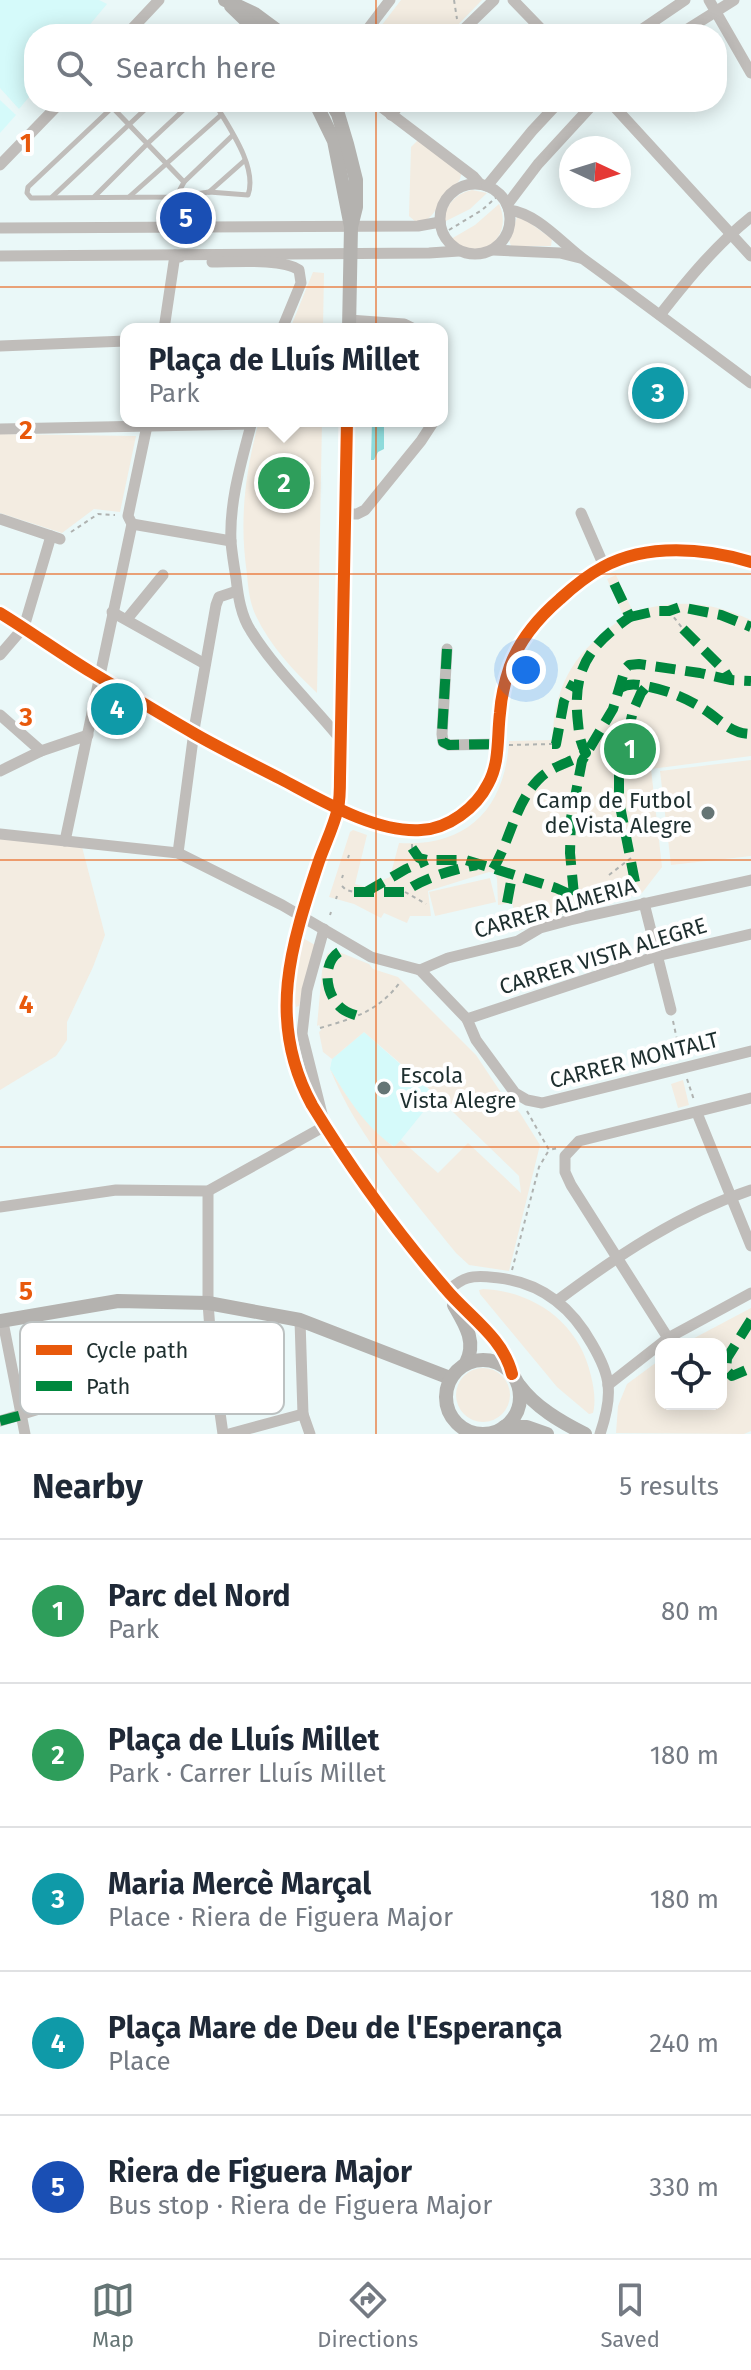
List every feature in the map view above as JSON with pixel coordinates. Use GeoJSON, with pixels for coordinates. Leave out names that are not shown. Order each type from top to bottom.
{"type":"FeatureCollection","features":[{"type":"Feature","properties":{"kind":"street"},"geometry":{"type":"LineString","coordinates":[[136,24],[159,0]]}},
{"type":"Feature","properties":{"kind":"street"},"geometry":{"type":"LineString","coordinates":[[225,0],[248,24]]}},
{"type":"Feature","properties":{"kind":"street"},"geometry":{"type":"LineString","coordinates":[[225,0],[268,24]]}},
{"type":"Feature","properties":{"kind":"street"},"geometry":{"type":"LineString","coordinates":[[372,24],[390,0]]}},
{"type":"Feature","properties":{"kind":"street"},"geometry":{"type":"LineString","coordinates":[[469,24],[494,0]]}},
{"type":"Feature","properties":{"kind":"street"},"geometry":{"type":"LineString","coordinates":[[513,0],[536,24]]}},
{"type":"Feature","properties":{"kind":"street"},"geometry":{"type":"LineString","coordinates":[[650,24],[685,0]]}},
{"type":"Feature","properties":{"kind":"street"},"geometry":{"type":"LineString","coordinates":[[691,24],[712,5],[734,0]]}},
{"type":"Feature","properties":{"kind":"street"},"geometry":{"type":"LineString","coordinates":[[712,5],[723,24]]}},
{"type":"Feature","properties":{"kind":"street"},"geometry":{"type":"LineString","coordinates":[[727,31],[751,73]]}},
{"type":"Feature","properties":{"kind":"street"},"geometry":{"type":"LineString","coordinates":[[0,165],[51,112]]}},
{"type":"Feature","properties":{"kind":"street"},"geometry":{"type":"LineString","coordinates":[[320,112],[334,141],[351,227],[349,323]]}},
{"type":"Feature","properties":{"kind":"street"},"geometry":{"type":"LineString","coordinates":[[337,112],[356,180],[356,207],[351,227]]}},
{"type":"Feature","properties":{"kind":"street"},"geometry":{"type":"LineString","coordinates":[[387,112],[500,194],[508,208],[510,226],[507,236],[493,250]]}},
{"type":"Feature","properties":{"kind":"street"},"geometry":{"type":"LineString","coordinates":[[550,112],[484,185],[461,187],[447,198],[441,210],[441,228],[449,244],[470,255],[493,250],[560,253],[583,259]]}},
{"type":"Feature","properties":{"kind":"street"},"geometry":{"type":"LineString","coordinates":[[508,208],[545,156],[586,112]]}},
{"type":"Feature","properties":{"kind":"street"},"geometry":{"type":"LineString","coordinates":[[619,112],[751,256]]}},
{"type":"Feature","properties":{"kind":"street"},"geometry":{"type":"LineString","coordinates":[[508,208],[530,218],[751,383]]}},
{"type":"Feature","properties":{"kind":"street"},"geometry":{"type":"LineString","coordinates":[[660,315],[693,273],[751,217]]}},
{"type":"Feature","properties":{"kind":"street"},"geometry":{"type":"LineString","coordinates":[[0,228],[441,228]]}},
{"type":"Feature","properties":{"kind":"street"},"geometry":{"type":"LineString","coordinates":[[0,256],[459,251]]}},
{"type":"Feature","properties":{"kind":"street"},"geometry":{"type":"LineString","coordinates":[[165,323],[175,255]]}},
{"type":"Feature","properties":{"kind":"street"},"geometry":{"type":"LineString","coordinates":[[175,255],[187,260],[293,266],[301,275],[301,283],[284,323]]}},
{"type":"Feature","properties":{"kind":"street"},"geometry":{"type":"LineString","coordinates":[[0,346],[120,341]]}},
{"type":"Feature","properties":{"kind":"street"},"geometry":{"type":"LineString","coordinates":[[0,429],[120,424]]}},
{"type":"Feature","properties":{"kind":"street"},"geometry":{"type":"LineString","coordinates":[[65,841],[147,427]]}},
{"type":"Feature","properties":{"kind":"street"},"geometry":{"type":"LineString","coordinates":[[250,427],[232,508],[231,541],[237,591],[249,629],[341,740]]}},
{"type":"Feature","properties":{"kind":"street"},"geometry":{"type":"LineString","coordinates":[[347,427],[338,807],[293,944],[285,1021],[299,1079],[325,1126],[369,1192],[447,1291],[499,1345],[508,1360],[519,1391],[517,1411],[504,1427]]}},
{"type":"Feature","properties":{"kind":"street"},"geometry":{"type":"LineString","coordinates":[[345,514],[365,510],[430,427]]}},
{"type":"Feature","properties":{"kind":"street"},"geometry":{"type":"LineString","coordinates":[[581,513],[604,566]]}},
{"type":"Feature","properties":{"kind":"street"},"geometry":{"type":"LineString","coordinates":[[0,519],[56,538],[24,627],[0,655]]}},
{"type":"Feature","properties":{"kind":"street"},"geometry":{"type":"LineString","coordinates":[[130,520],[231,541]]}},
{"type":"Feature","properties":{"kind":"street"},"geometry":{"type":"LineString","coordinates":[[0,613],[194,734],[338,807],[381,825],[425,830],[462,815],[489,783],[504,744],[504,688],[510,666],[535,623],[575,586],[604,566],[646,553],[673,550],[705,552],[751,562]]}},
{"type":"Feature","properties":{"kind":"street"},"geometry":{"type":"LineString","coordinates":[[127,619],[163,575]]}},
{"type":"Feature","properties":{"kind":"street"},"geometry":{"type":"LineString","coordinates":[[178,853],[216,605],[219,597],[237,591]]}},
{"type":"Feature","properties":{"kind":"street"},"geometry":{"type":"LineString","coordinates":[[112,612],[205,664]]}},
{"type":"Feature","properties":{"kind":"street"},"geometry":{"type":"LineString","coordinates":[[447,649],[443,742],[449,745],[504,744]]}},
{"type":"Feature","properties":{"kind":"street"},"geometry":{"type":"LineString","coordinates":[[0,715],[41,751]]}},
{"type":"Feature","properties":{"kind":"street"},"geometry":{"type":"LineString","coordinates":[[0,771],[41,751],[88,735]]}},
{"type":"Feature","properties":{"kind":"street"},"geometry":{"type":"LineString","coordinates":[[0,834],[178,853],[301,916],[371,957],[420,970],[467,1019]]}},
{"type":"Feature","properties":{"kind":"street","name":"CARRER ALMERIA"},"geometry":{"type":"LineString","coordinates":[[420,970],[448,958],[518,941],[540,928],[641,899],[751,880]]}},
{"type":"Feature","properties":{"kind":"street"},"geometry":{"type":"LineString","coordinates":[[641,899],[671,1010]]}},
{"type":"Feature","properties":{"kind":"street"},"geometry":{"type":"LineString","coordinates":[[324,929],[307,990],[302,1034],[325,1126]]}},
{"type":"Feature","properties":{"kind":"street","name":"CARRER VISTA ALEGRE"},"geometry":{"type":"LineString","coordinates":[[467,1019],[657,956],[751,934]]}},
{"type":"Feature","properties":{"kind":"street","name":"CARRER MONTALT"},"geometry":{"type":"LineString","coordinates":[[467,1019],[476,1040],[515,1093],[542,1103],[751,1051]]}},
{"type":"Feature","properties":{"kind":"street"},"geometry":{"type":"LineString","coordinates":[[751,1098],[579,1141],[565,1156],[563,1164],[565,1172],[668,1338],[751,1293]]}},
{"type":"Feature","properties":{"kind":"street"},"geometry":{"type":"LineString","coordinates":[[697,1113],[751,1246]]}},
{"type":"Feature","properties":{"kind":"street"},"geometry":{"type":"LineString","coordinates":[[0,1207],[116,1190],[208,1191],[325,1126]]}},
{"type":"Feature","properties":{"kind":"street"},"geometry":{"type":"LineString","coordinates":[[558,1300],[617,1256],[674,1223],[751,1190]]}},
{"type":"Feature","properties":{"kind":"street"},"geometry":{"type":"LineString","coordinates":[[208,1191],[209,1322]]}},
{"type":"Feature","properties":{"kind":"street"},"geometry":{"type":"LineString","coordinates":[[447,1291],[465,1279],[475,1277],[510,1279],[558,1300],[579,1322],[599,1356],[608,1385],[600,1434]]}},
{"type":"Feature","properties":{"kind":"street"},"geometry":{"type":"LineString","coordinates":[[447,1291],[468,1330],[471,1343],[471,1354],[466,1363],[450,1378],[445,1395],[449,1413],[461,1427],[478,1434],[504,1427],[527,1427],[547,1434]]}},
{"type":"Feature","properties":{"kind":"street"},"geometry":{"type":"LineString","coordinates":[[20,1406],[1,1322],[118,1301],[208,1303],[300,1320],[450,1378]]}},
{"type":"Feature","properties":{"kind":"street"},"geometry":{"type":"LineString","coordinates":[[300,1320],[303,1414],[310,1434]]}},
{"type":"Feature","properties":{"kind":"street"},"geometry":{"type":"LineString","coordinates":[[608,1385],[655,1348]]}},
{"type":"Feature","properties":{"kind":"street"},"geometry":{"type":"LineString","coordinates":[[466,1363],[480,1359],[494,1361],[537,1404],[585,1434]]}},
{"type":"Feature","properties":{"kind":"street"},"geometry":{"type":"LineString","coordinates":[[0,1421],[25,1414]]}},
{"type":"Feature","properties":{"kind":"street"},"geometry":{"type":"LineString","coordinates":[[222,1414],[226,1434],[303,1414]]}},
{"type":"Feature","properties":{"kind":"street"},"geometry":{"type":"LineString","coordinates":[[22,1415],[25,1434]]}},
{"type":"Feature","properties":{"kind":"lane"},"geometry":{"type":"LineString","coordinates":[[107,112],[28,187],[27,193],[31,198],[176,197],[209,192],[248,195],[251,182],[245,161],[219,112]]}},
{"type":"Feature","properties":{"kind":"lane"},"geometry":{"type":"LineString","coordinates":[[116,112],[184,182]]}},
{"type":"Feature","properties":{"kind":"lane"},"geometry":{"type":"LineString","coordinates":[[51,199],[142,112]]}},
{"type":"Feature","properties":{"kind":"lane"},"geometry":{"type":"LineString","coordinates":[[93,198],[181,112]]}},
{"type":"Feature","properties":{"kind":"lane"},"geometry":{"type":"LineString","coordinates":[[128,198],[221,115]]}},
{"type":"Feature","properties":{"kind":"lane"},"geometry":{"type":"LineString","coordinates":[[175,227],[176,197],[184,182],[233,135]]}},
{"type":"Feature","properties":{"kind":"lane"},"geometry":{"type":"LineString","coordinates":[[209,192],[245,161]]}},
{"type":"Feature","properties":{"kind":"path"},"geometry":{"type":"LineString","coordinates":[[454,0],[458,24]]}},
{"type":"Feature","properties":{"kind":"path"},"geometry":{"type":"LineString","coordinates":[[441,228],[472,218],[500,194]]}},
{"type":"Feature","properties":{"kind":"path"},"geometry":{"type":"LineString","coordinates":[[56,538],[98,514],[130,520]]}},
{"type":"Feature","properties":{"kind":"path"},"geometry":{"type":"LineString","coordinates":[[669,611],[683,629]]}},
{"type":"Feature","properties":{"kind":"path"},"geometry":{"type":"LineString","coordinates":[[504,744],[552,744]]}},
{"type":"Feature","properties":{"kind":"path"},"geometry":{"type":"LineString","coordinates":[[579,818],[581,827]]}},
{"type":"Feature","properties":{"kind":"path"},"geometry":{"type":"LineString","coordinates":[[609,875],[631,858]]}},
{"type":"Feature","properties":{"kind":"path"},"geometry":{"type":"LineString","coordinates":[[342,886],[354,892]]}},
{"type":"Feature","properties":{"kind":"path"},"geometry":{"type":"LineString","coordinates":[[636,886],[641,899]]}},
{"type":"Feature","properties":{"kind":"path"},"geometry":{"type":"LineString","coordinates":[[405,892],[426,904]]}},
{"type":"Feature","properties":{"kind":"path"},"geometry":{"type":"LineString","coordinates":[[320,1028],[371,1010],[384,1001],[401,981]]}},
{"type":"Feature","properties":{"kind":"path"},"geometry":{"type":"LineString","coordinates":[[671,1010],[682,1062]]}},
{"type":"Feature","properties":{"kind":"path"},"geometry":{"type":"LineString","coordinates":[[686,1075],[697,1113]]}},
{"type":"Feature","properties":{"kind":"path"},"geometry":{"type":"LineString","coordinates":[[527,1114],[544,1143]]}},
{"type":"Feature","properties":{"kind":"path"},"geometry":{"type":"LineString","coordinates":[[510,1279],[535,1178],[549,1150]]}},
{"type":"Feature","properties":{"kind":"shaded area"},"geometry":{"type":"Polygon","coordinates":[[[0,0],[99,0],[107,4],[90,24],[24,24],[24,103],[19,109],[0,88],[0,0]]]}},
{"type":"Feature","properties":{"kind":"shaded area"},"geometry":{"type":"Polygon","coordinates":[[[401,0],[482,0],[459,24],[383,24],[401,0]]]}},
{"type":"Feature","properties":{"kind":"shaded area"},"geometry":{"type":"Polygon","coordinates":[[[0,100],[16,115],[0,133],[0,100]]]}},
{"type":"Feature","properties":{"kind":"shaded area"},"geometry":{"type":"Polygon","coordinates":[[[418,140],[461,173],[461,177],[445,194],[432,215],[417,223],[409,216],[411,147],[418,140]]]}},
{"type":"Feature","properties":{"kind":"shaded area"},"geometry":{"type":"Polygon","coordinates":[[[472,190],[487,193],[470,209],[444,222],[446,210],[452,201],[472,190]]]}},
{"type":"Feature","properties":{"kind":"shaded area"},"geometry":{"type":"Polygon","coordinates":[[[499,204],[503,216],[502,228],[491,245],[472,250],[461,247],[451,239],[475,225],[499,204]]]}},
{"type":"Feature","properties":{"kind":"shaded area"},"geometry":{"type":"Polygon","coordinates":[[[517,217],[552,239],[551,246],[511,246],[509,240],[517,217]]]}},
{"type":"Feature","properties":{"kind":"shaded area"},"geometry":{"type":"Polygon","coordinates":[[[313,272],[324,273],[323,323],[292,323],[313,272]]]}},
{"type":"Feature","properties":{"kind":"shaded area"},"geometry":{"type":"Polygon","coordinates":[[[258,427],[322,427],[317,693],[275,648],[252,606],[244,516],[250,459],[258,427]]]}},
{"type":"Feature","properties":{"kind":"shaded area"},"geometry":{"type":"Polygon","coordinates":[[[0,434],[136,436],[120,512],[94,509],[62,533],[0,513],[0,434]]]}},
{"type":"Feature","properties":{"kind":"shaded area"},"geometry":{"type":"Polygon","coordinates":[[[616,575],[633,612],[664,605],[693,604],[721,609],[751,620],[751,756],[651,769],[662,867],[642,893],[545,918],[519,931],[512,903],[498,905],[495,873],[489,872],[428,891],[431,916],[410,916],[407,923],[384,913],[381,918],[354,904],[329,897],[350,832],[353,830],[367,835],[355,884],[366,887],[390,877],[399,843],[423,843],[445,838],[478,819],[491,804],[500,786],[509,741],[552,740],[558,700],[571,669],[593,642],[624,617],[607,579],[616,575]]]}},
{"type":"Feature","properties":{"kind":"shaded area","name":"Camp de Futbol de Vista Alegre"},"geometry":{"type":"Polygon","coordinates":[[[751,760],[751,856],[671,865],[660,771],[751,760]]]}},
{"type":"Feature","properties":{"kind":"shaded area"},"geometry":{"type":"Polygon","coordinates":[[[0,834],[81,843],[105,935],[67,1022],[67,1040],[56,1056],[0,1090],[0,834]]]}},
{"type":"Feature","properties":{"kind":"shaded area"},"geometry":{"type":"Polygon","coordinates":[[[490,878],[496,902],[435,916],[429,892],[490,878]]]}},
{"type":"Feature","properties":{"kind":"shaded area"},"geometry":{"type":"Polygon","coordinates":[[[301,937],[315,945],[299,1006],[296,1007],[294,997],[301,937]]]}},
{"type":"Feature","properties":{"kind":"shaded area"},"geometry":{"type":"Polygon","coordinates":[[[334,950],[398,977],[476,1055],[540,1145],[509,1271],[469,1265],[456,1253],[386,1165],[355,1119],[330,1069],[366,1121],[394,1147],[401,1140],[438,1173],[468,1143],[521,1193],[519,1176],[423,1083],[364,1032],[332,1059],[323,1052],[321,1030],[317,1026],[322,971],[327,954],[334,950]]]}},
{"type":"Feature","properties":{"kind":"shaded area","name":"Escola Vista Alegre"},"geometry":{"type":"Polygon","coordinates":[[[364,1032],[436,1096],[395,1147],[377,1135],[353,1107],[330,1069],[332,1059],[364,1032]]]}},
{"type":"Feature","properties":{"kind":"shaded area"},"geometry":{"type":"Polygon","coordinates":[[[683,1080],[689,1105],[678,1108],[671,1084],[683,1080]]]}},
{"type":"Feature","properties":{"kind":"shaded area"},"geometry":{"type":"Polygon","coordinates":[[[479,1290],[520,1296],[537,1304],[566,1326],[585,1357],[591,1376],[593,1413],[589,1414],[557,1387],[480,1294],[479,1290]]]}},
{"type":"Feature","properties":{"kind":"shaded area"},"geometry":{"type":"Polygon","coordinates":[[[751,1308],[751,1431],[744,1434],[616,1433],[618,1406],[627,1384],[655,1363],[655,1410],[727,1410],[727,1338],[694,1338],[751,1308]]]}},
{"type":"Feature","properties":{"kind":"shaded area"},"geometry":{"type":"Polygon","coordinates":[[[483,1368],[502,1376],[510,1395],[502,1414],[483,1422],[464,1414],[456,1395],[464,1376],[483,1368]]]}},
{"type":"Feature","properties":{"kind":"water"},"geometry":{"type":"Polygon","coordinates":[[[372,427],[384,427],[384,449],[371,460],[372,427]]]}},
{"type":"Feature","properties":{"kind":"marked path"},"geometry":{"type":"LineString","coordinates":[[493,869],[518,811],[538,780],[549,771],[586,753],[578,723],[581,674],[586,661],[603,638],[630,617],[611,577]]}},
{"type":"Feature","properties":{"kind":"marked path"},"geometry":{"type":"LineString","coordinates":[[630,617],[680,607],[721,615],[751,627]]}},
{"type":"Feature","properties":{"kind":"marked path"},"geometry":{"type":"LineString","coordinates":[[683,629],[730,680]]}},
{"type":"Feature","properties":{"kind":"marked path"},"geometry":{"type":"LineString","coordinates":[[447,649],[443,742],[449,745],[499,744]]}},
{"type":"Feature","properties":{"kind":"marked path"},"geometry":{"type":"LineString","coordinates":[[574,895],[571,818],[582,761],[613,709],[625,669],[629,665],[639,664],[751,681]]}},
{"type":"Feature","properties":{"kind":"marked path"},"geometry":{"type":"LineString","coordinates":[[552,744],[556,744],[564,701],[574,682]]}},
{"type":"Feature","properties":{"kind":"marked path"},"geometry":{"type":"LineString","coordinates":[[620,688],[635,684],[671,693],[696,704],[731,728],[751,734]]}},
{"type":"Feature","properties":{"kind":"marked path"},"geometry":{"type":"LineString","coordinates":[[635,882],[619,801],[619,771],[633,711],[647,686]]}},
{"type":"Feature","properties":{"kind":"marked path"},"geometry":{"type":"LineString","coordinates":[[412,848],[419,858],[466,860],[556,888],[580,899],[583,908]]}},
{"type":"Feature","properties":{"kind":"marked path"},"geometry":{"type":"LineString","coordinates":[[366,892],[427,860]]}},
{"type":"Feature","properties":{"kind":"marked path"},"geometry":{"type":"LineString","coordinates":[[354,892],[405,892],[439,875],[477,865]]}},
{"type":"Feature","properties":{"kind":"marked path"},"geometry":{"type":"LineString","coordinates":[[507,903],[512,876]]}},
{"type":"Feature","properties":{"kind":"marked path"},"geometry":{"type":"LineString","coordinates":[[560,914],[567,892]]}},
{"type":"Feature","properties":{"kind":"marked path"},"geometry":{"type":"LineString","coordinates":[[339,952],[328,971],[331,994],[346,1012],[358,1016]]}},
{"type":"Feature","properties":{"kind":"marked path"},"geometry":{"type":"LineString","coordinates":[[751,1320],[727,1358],[726,1370],[732,1376],[751,1368]]}},
{"type":"Feature","properties":{"kind":"marked path"},"geometry":{"type":"LineString","coordinates":[[0,1421],[22,1415]]}},
{"type":"Feature","properties":{"kind":"cycle path"},"geometry":{"type":"LineString","coordinates":[[347,427],[340,797],[292,953],[287,1013],[290,1043],[298,1074],[312,1105],[342,1153],[427,1266],[493,1338],[512,1374]]}},
{"type":"Feature","properties":{"kind":"cycle path"},"geometry":{"type":"LineString","coordinates":[[0,613],[91,672],[216,746],[313,796],[367,821],[403,830],[421,830],[441,826],[460,816],[483,793],[495,767],[502,695],[514,656],[537,621],[575,586],[597,570],[620,559],[657,551],[696,551],[751,562]]}},
{"type":"Feature","properties":{"kind":"place","name":"Riera de Figuera Major"},"geometry":{"type":"Point","coordinates":[186,218]}},
{"type":"Feature","properties":{"kind":"place","name":"Maria Mercè Marçal"},"geometry":{"type":"Point","coordinates":[658,393]}},
{"type":"Feature","properties":{"kind":"place","name":"Plaça de Lluís Millet"},"geometry":{"type":"Point","coordinates":[284,483]}},
{"type":"Feature","properties":{"kind":"place","name":"Plaça Mare de Deu de l'Esperança"},"geometry":{"type":"Point","coordinates":[117,709]}},
{"type":"Feature","properties":{"kind":"place","name":"Parc del Nord"},"geometry":{"type":"Point","coordinates":[630,749]}},
{"type":"Feature","properties":{"kind":"place","name":"Camp de Futbol de Vista Alegre"},"geometry":{"type":"Point","coordinates":[708,813]}},
{"type":"Feature","properties":{"kind":"place","name":"Escola Vista Alegre"},"geometry":{"type":"Point","coordinates":[384,1088]}}]}
